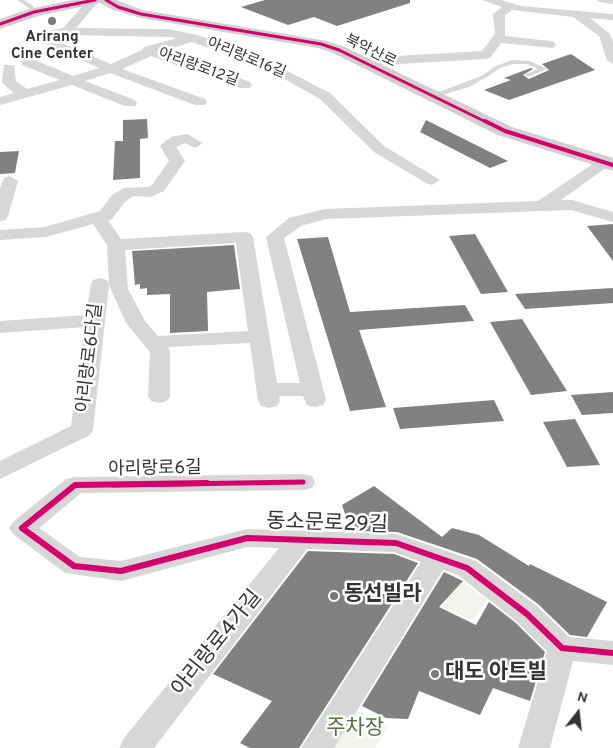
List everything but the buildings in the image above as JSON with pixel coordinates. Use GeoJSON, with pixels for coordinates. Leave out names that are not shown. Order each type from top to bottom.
{"type":"FeatureCollection","features":[{"type":"Feature","properties":{"kind":"street"},"geometry":{"type":"LineString","coordinates":[[0,24],[34,12],[94,0]]}},
{"type":"Feature","properties":{"kind":"street"},"geometry":{"type":"LineString","coordinates":[[67,31],[94,0]]}},
{"type":"Feature","properties":{"kind":"street","name":"북악산로"},"geometry":{"type":"LineString","coordinates":[[106,0],[118,7],[141,14],[322,44],[505,131],[609,164]]}},
{"type":"Feature","properties":{"kind":"street"},"geometry":{"type":"LineString","coordinates":[[488,0],[511,6],[613,17]]}},
{"type":"Feature","properties":{"kind":"street"},"geometry":{"type":"LineString","coordinates":[[575,14],[578,0]]}},
{"type":"Feature","properties":{"kind":"street"},"geometry":{"type":"LineString","coordinates":[[604,0],[613,1]]}},
{"type":"Feature","properties":{"kind":"street"},"geometry":{"type":"LineString","coordinates":[[511,6],[500,14],[500,34],[497,39],[550,45]]}},
{"type":"Feature","properties":{"kind":"street"},"geometry":{"type":"LineString","coordinates":[[575,14],[609,34],[613,60]]}},
{"type":"Feature","properties":{"kind":"street","name":"아리랑로16길"},"geometry":{"type":"LineString","coordinates":[[67,31],[168,33],[193,38],[253,59],[325,96],[379,149],[432,180]]}},
{"type":"Feature","properties":{"kind":"street","name":"아리랑로12길"},"geometry":{"type":"LineString","coordinates":[[67,31],[37,37],[111,69],[200,102]]}},
{"type":"Feature","properties":{"kind":"street","name":"아리랑로12길"},"geometry":{"type":"LineString","coordinates":[[98,32],[246,85]]}},
{"type":"Feature","properties":{"kind":"street","name":"아리랑로12길"},"geometry":{"type":"LineString","coordinates":[[0,101],[111,69],[151,51],[193,38]]}},
{"type":"Feature","properties":{"kind":"street","name":"북악산로"},"geometry":{"type":"LineString","coordinates":[[363,62],[486,55],[497,39]]}},
{"type":"Feature","properties":{"kind":"street"},"geometry":{"type":"LineString","coordinates":[[26,62],[130,103]]}},
{"type":"Feature","properties":{"kind":"street"},"geometry":{"type":"LineString","coordinates":[[9,68],[9,83],[24,93]]}},
{"type":"Feature","properties":{"kind":"street"},"geometry":{"type":"LineString","coordinates":[[0,235],[46,232],[106,215],[118,199],[130,191],[151,192],[158,188],[177,161],[168,146],[176,140],[187,138],[195,143]]}},
{"type":"Feature","properties":{"kind":"street"},"geometry":{"type":"LineString","coordinates":[[542,206],[609,164]]}},
{"type":"Feature","properties":{"kind":"street"},"geometry":{"type":"LineString","coordinates":[[0,216],[10,181]]}},
{"type":"Feature","properties":{"kind":"street"},"geometry":{"type":"LineString","coordinates":[[116,245],[244,237],[268,395],[313,394],[275,237],[295,222],[324,214],[572,205],[613,217]]}},
{"type":"Feature","properties":{"kind":"street"},"geometry":{"type":"LineString","coordinates":[[97,217],[116,245],[119,289],[136,323],[160,351],[159,396]]}},
{"type":"Feature","properties":{"kind":"street","name":"아리랑로6다길"},"geometry":{"type":"LineString","coordinates":[[0,471],[82,430],[100,284]]}},
{"type":"Feature","properties":{"kind":"street"},"geometry":{"type":"LineString","coordinates":[[0,327],[96,320]]}},
{"type":"Feature","properties":{"kind":"street"},"geometry":{"type":"LineString","coordinates":[[153,342],[259,336]]}},
{"type":"Feature","properties":{"kind":"street","name":"아리랑로6길"},"geometry":{"type":"LineString","coordinates":[[22,528],[75,485],[303,482]]}},
{"type":"Feature","properties":{"kind":"street","name":"동소문로29길"},"geometry":{"type":"LineString","coordinates":[[22,528],[74,566],[120,571],[247,538],[396,543],[467,568],[527,614],[562,648]]}},
{"type":"Feature","properties":{"kind":"street","name":"아리랑로4가길"},"geometry":{"type":"LineString","coordinates":[[135,748],[300,540]]}},
{"type":"Feature","properties":{"kind":"street"},"geometry":{"type":"LineString","coordinates":[[317,748],[437,558]]}},
{"type":"Feature","properties":{"kind":"street"},"geometry":{"type":"LineString","coordinates":[[534,748],[562,648],[613,653]]}},
{"type":"Feature","properties":{"kind":"lane"},"geometry":{"type":"LineString","coordinates":[[20,0],[31,7],[34,12]]}},
{"type":"Feature","properties":{"kind":"lane"},"geometry":{"type":"LineString","coordinates":[[432,96],[466,85],[486,76],[498,67],[512,62],[528,62],[544,69],[528,75]]}},
{"type":"Feature","properties":{"kind":"green space"},"geometry":{"type":"Polygon","coordinates":[[[463,582],[487,600],[472,621],[442,606],[463,582]]]}},
{"type":"Feature","properties":{"kind":"green space","name":"주차장"},"geometry":{"type":"Polygon","coordinates":[[[348,706],[388,726],[375,748],[320,748],[348,706]]]}},
{"type":"Feature","properties":{"kind":"cycle path"},"geometry":{"type":"LineString","coordinates":[[0,24],[34,12],[95,0]]}},
{"type":"Feature","properties":{"kind":"cycle path"},"geometry":{"type":"LineString","coordinates":[[106,0],[118,7],[141,14],[321,44],[339,50],[505,131],[613,165]]}},
{"type":"Feature","properties":{"kind":"cycle path"},"geometry":{"type":"LineString","coordinates":[[303,482],[75,485],[22,528],[74,566],[121,571],[247,538],[396,543],[467,568],[527,614],[562,648],[613,653]]}},
{"type":"Feature","properties":{"kind":"place","name":"Arirang Cine Center"},"geometry":{"type":"Point","coordinates":[52,21]}},
{"type":"Feature","properties":{"kind":"place","name":"동선빌라"},"geometry":{"type":"Point","coordinates":[334,596]}},
{"type":"Feature","properties":{"kind":"place","name":"대도 아트빌"},"geometry":{"type":"Point","coordinates":[435,674]}}]}
